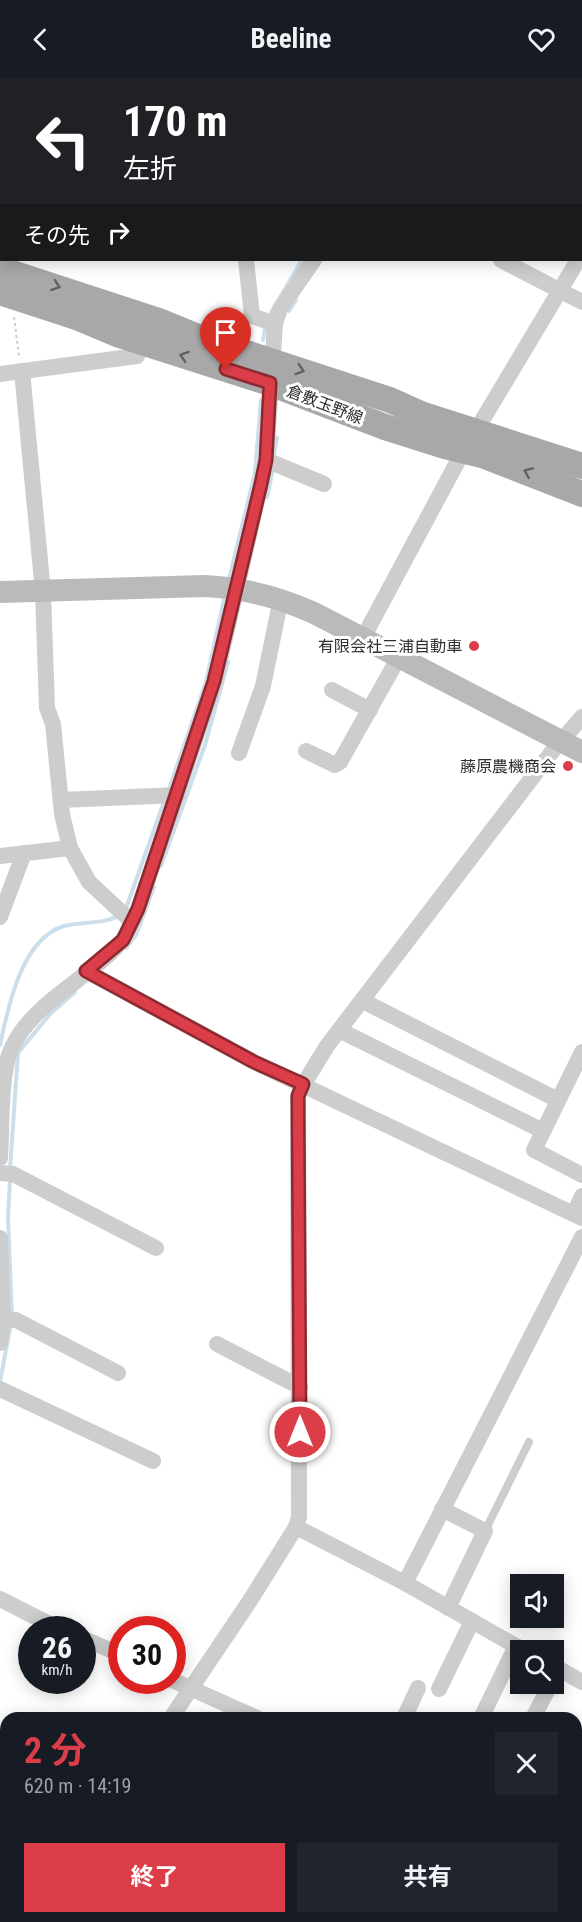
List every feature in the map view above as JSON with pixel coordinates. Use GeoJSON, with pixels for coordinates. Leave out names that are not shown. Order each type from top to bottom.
{"type":"FeatureCollection","features":[{"type":"Feature","properties":{"kind":"main road","name":"倉敷玉野線"},"geometry":{"type":"LineString","coordinates":[[2,280],[143,342],[271,372]]}},
{"type":"Feature","properties":{"kind":"main road","name":"倉敷玉野線"},"geometry":{"type":"LineString","coordinates":[[2,280],[271,372],[385,427],[471,441],[582,466]]}},
{"type":"Feature","properties":{"kind":"main road","name":"倉敷玉野線"},"geometry":{"type":"LineString","coordinates":[[471,441],[520,468],[582,494]]}},
{"type":"Feature","properties":{"kind":"street"},"geometry":{"type":"LineString","coordinates":[[1,261],[2,280]]}},
{"type":"Feature","properties":{"kind":"street"},"geometry":{"type":"LineString","coordinates":[[246,261],[250,312],[269,322]]}},
{"type":"Feature","properties":{"kind":"street"},"geometry":{"type":"LineString","coordinates":[[156,1248],[5,1170],[7,1063],[10,1052],[28,1025],[90,975],[123,940],[126,917],[214,681],[229,587],[271,462],[269,322],[313,261]]}},
{"type":"Feature","properties":{"kind":"street"},"geometry":{"type":"LineString","coordinates":[[503,261],[582,302]]}},
{"type":"Feature","properties":{"kind":"street"},"geometry":{"type":"LineString","coordinates":[[363,638],[471,441],[577,261]]}},
{"type":"Feature","properties":{"kind":"street"},"geometry":{"type":"LineString","coordinates":[[0,374],[137,356],[143,342]]}},
{"type":"Feature","properties":{"kind":"street"},"geometry":{"type":"LineString","coordinates":[[22,371],[43,592],[47,708],[54,724],[61,800],[70,848],[89,882],[126,917]]}},
{"type":"Feature","properties":{"kind":"street"},"geometry":{"type":"LineString","coordinates":[[271,462],[324,484]]}},
{"type":"Feature","properties":{"kind":"street"},"geometry":{"type":"LineString","coordinates":[[0,592],[229,587],[281,598],[582,752]]}},
{"type":"Feature","properties":{"kind":"street"},"geometry":{"type":"LineString","coordinates":[[239,753],[262,686],[281,598]]}},
{"type":"Feature","properties":{"kind":"street"},"geometry":{"type":"LineString","coordinates":[[306,751],[335,765],[340,762],[399,657]]}},
{"type":"Feature","properties":{"kind":"street"},"geometry":{"type":"LineString","coordinates":[[332,690],[370,710]]}},
{"type":"Feature","properties":{"kind":"street"},"geometry":{"type":"LineString","coordinates":[[175,1712],[299,1528],[298,1096],[303,1084],[339,1030],[582,717]]}},
{"type":"Feature","properties":{"kind":"street"},"geometry":{"type":"LineString","coordinates":[[61,800],[170,795]]}},
{"type":"Feature","properties":{"kind":"street"},"geometry":{"type":"LineString","coordinates":[[0,856],[70,848]]}},
{"type":"Feature","properties":{"kind":"street"},"geometry":{"type":"LineString","coordinates":[[0,917],[24,853]]}},
{"type":"Feature","properties":{"kind":"street"},"geometry":{"type":"LineString","coordinates":[[90,975],[303,1084],[578,1216],[582,1196]]}},
{"type":"Feature","properties":{"kind":"street"},"geometry":{"type":"LineString","coordinates":[[363,1001],[558,1100]]}},
{"type":"Feature","properties":{"kind":"street"},"geometry":{"type":"LineString","coordinates":[[339,1030],[543,1131]]}},
{"type":"Feature","properties":{"kind":"street"},"geometry":{"type":"LineString","coordinates":[[582,1052],[534,1150],[582,1175]]}},
{"type":"Feature","properties":{"kind":"street"},"geometry":{"type":"LineString","coordinates":[[405,1583],[582,1237]]}},
{"type":"Feature","properties":{"kind":"street"},"geometry":{"type":"LineString","coordinates":[[0,1238],[10,1320],[0,1342]]}},
{"type":"Feature","properties":{"kind":"street"},"geometry":{"type":"LineString","coordinates":[[10,1320],[118,1372]]}},
{"type":"Feature","properties":{"kind":"street"},"geometry":{"type":"LineString","coordinates":[[217,1344],[300,1387]]}},
{"type":"Feature","properties":{"kind":"street"},"geometry":{"type":"LineString","coordinates":[[1,1389],[153,1461]]}},
{"type":"Feature","properties":{"kind":"street"},"geometry":{"type":"LineString","coordinates":[[442,1509],[485,1531],[448,1608]]}},
{"type":"Feature","properties":{"kind":"street"},"geometry":{"type":"LineString","coordinates":[[299,1528],[405,1583],[510,1642]]}},
{"type":"Feature","properties":{"kind":"street"},"geometry":{"type":"LineString","coordinates":[[0,1599],[33,1616]]}},
{"type":"Feature","properties":{"kind":"street"},"geometry":{"type":"LineString","coordinates":[[439,1689],[472,1621]]}},
{"type":"Feature","properties":{"kind":"street"},"geometry":{"type":"LineString","coordinates":[[484,1712],[510,1666]]}},
{"type":"Feature","properties":{"kind":"street"},"geometry":{"type":"LineString","coordinates":[[564,1677],[582,1682]]}},
{"type":"Feature","properties":{"kind":"street"},"geometry":{"type":"LineString","coordinates":[[186,1687],[243,1712]]}},
{"type":"Feature","properties":{"kind":"street"},"geometry":{"type":"LineString","coordinates":[[407,1712],[418,1688]]}},
{"type":"Feature","properties":{"kind":"street"},"geometry":{"type":"LineString","coordinates":[[536,1712],[544,1694]]}},
{"type":"Feature","properties":{"kind":"lane"},"geometry":{"type":"LineString","coordinates":[[485,1531],[529,1442]]}},
{"type":"Feature","properties":{"kind":"path"},"geometry":{"type":"LineString","coordinates":[[2,280],[22,371]]}},
{"type":"Feature","properties":{"kind":"waterway"},"geometry":{"type":"LineString","coordinates":[[268,318],[301,261]]}},
{"type":"Feature","properties":{"kind":"waterway"},"geometry":{"type":"LineString","coordinates":[[289,311],[296,300]]}},
{"type":"Feature","properties":{"kind":"waterway"},"geometry":{"type":"LineString","coordinates":[[263,340],[266,325]]}},
{"type":"Feature","properties":{"kind":"waterway"},"geometry":{"type":"LineString","coordinates":[[229,579],[255,473],[261,400]]}},
{"type":"Feature","properties":{"kind":"waterway"},"geometry":{"type":"LineString","coordinates":[[274,455],[277,438]]}},
{"type":"Feature","properties":{"kind":"waterway"},"geometry":{"type":"LineString","coordinates":[[267,497],[273,469]]}},
{"type":"Feature","properties":{"kind":"waterway"},"geometry":{"type":"LineString","coordinates":[[169,789],[206,682],[225,595]]}},
{"type":"Feature","properties":{"kind":"waterway"},"geometry":{"type":"LineString","coordinates":[[161,866],[205,745],[228,662]]}},
{"type":"Feature","properties":{"kind":"waterway"},"geometry":{"type":"LineString","coordinates":[[125,911],[165,799]]}},
{"type":"Feature","properties":{"kind":"waterway"},"geometry":{"type":"LineString","coordinates":[[126,948],[136,935],[154,887]]}},
{"type":"Feature","properties":{"kind":"waterway"},"geometry":{"type":"LineString","coordinates":[[0,1045],[19,976],[37,945],[49,933],[64,926],[100,922],[119,915]]}},
{"type":"Feature","properties":{"kind":"waterway"},"geometry":{"type":"LineString","coordinates":[[10,1169],[18,1053],[50,1014],[75,992]]}},
{"type":"Feature","properties":{"kind":"waterway"},"geometry":{"type":"LineString","coordinates":[[10,1179],[8,1218],[12,1316]]}},
{"type":"Feature","properties":{"kind":"waterway"},"geometry":{"type":"LineString","coordinates":[[0,1382],[11,1323]]}},
{"type":"Feature","properties":{"kind":"place","name":"有限会社三浦自動車"},"geometry":{"type":"Point","coordinates":[474,646]}},
{"type":"Feature","properties":{"kind":"place","name":"藤原農機商会"},"geometry":{"type":"Point","coordinates":[568,766]}},
{"type":"Feature","properties":{"kind":"route"},"geometry":{"type":"LineString","coordinates":[[226,369],[270,383],[266,460],[261,484],[214,681],[138,909],[123,940],[86,971],[95,978],[254,1062],[303,1084],[298,1096],[300,1432]]}}]}
